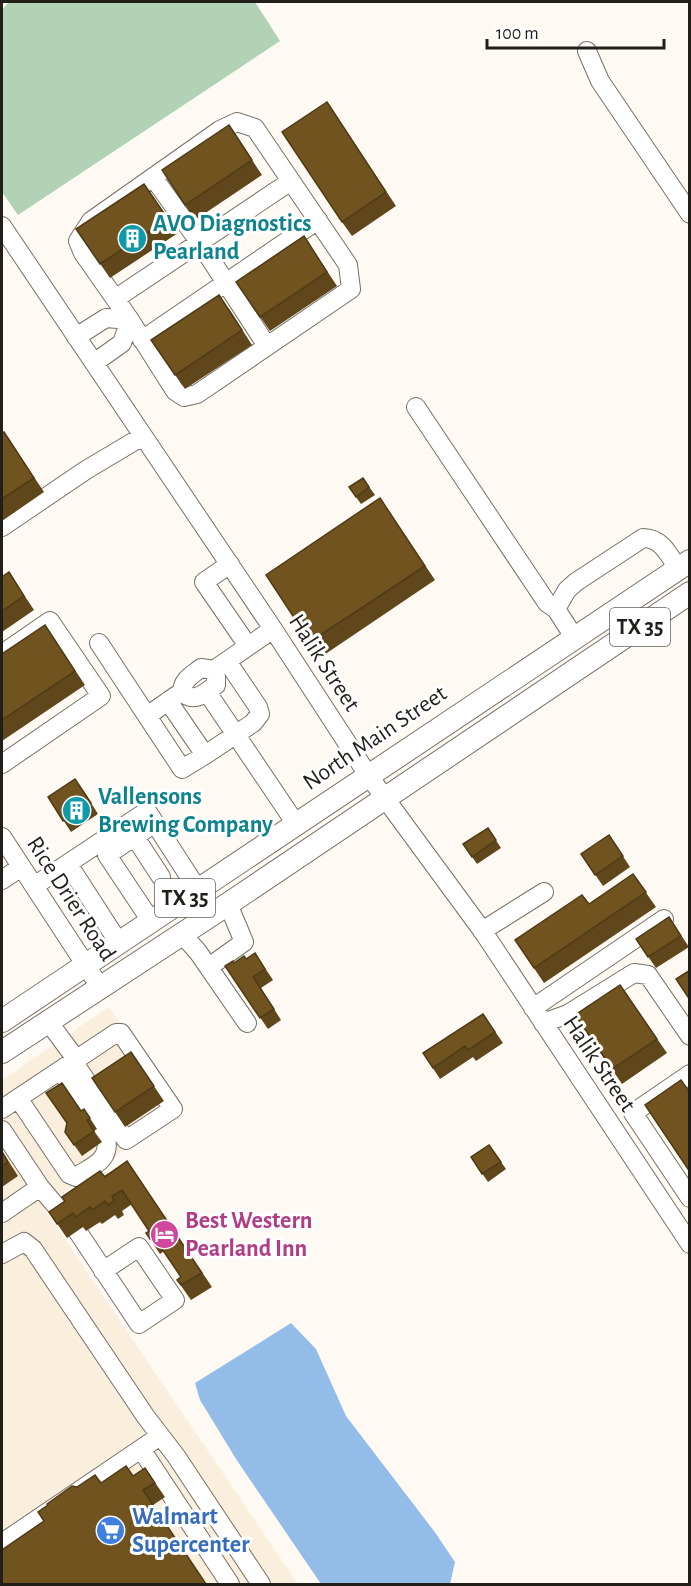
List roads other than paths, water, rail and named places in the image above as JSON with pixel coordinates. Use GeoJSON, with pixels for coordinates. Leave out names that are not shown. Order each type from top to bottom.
{"type":"FeatureCollection","features":[{"type":"Feature","properties":{"kind":"main road","name":"North Main Street"},"geometry":{"type":"LineString","coordinates":[[2,1021],[684,565]]}},
{"type":"Feature","properties":{"kind":"main road","name":"TX 35"},"geometry":{"type":"LineString","coordinates":[[2,1052],[47,1020],[228,904],[690,593]]}},
{"type":"Feature","properties":{"kind":"main road"},"geometry":{"type":"LineString","coordinates":[[574,637],[590,660]]}},
{"type":"Feature","properties":{"kind":"street"},"geometry":{"type":"LineString","coordinates":[[586,51],[600,81],[690,214]]}},
{"type":"Feature","properties":{"kind":"street"},"geometry":{"type":"LineString","coordinates":[[237,122],[255,128],[291,182],[348,265],[351,289],[197,394],[184,397],[175,391],[130,320],[83,253],[78,241],[91,220],[220,130],[237,122]]}},
{"type":"Feature","properties":{"kind":"street"},"geometry":{"type":"LineString","coordinates":[[153,177],[200,243],[267,346]]}},
{"type":"Feature","properties":{"kind":"street"},"geometry":{"type":"LineString","coordinates":[[115,299],[291,182]]}},
{"type":"Feature","properties":{"kind":"street"},"geometry":{"type":"LineString","coordinates":[[142,339],[318,220]]}},
{"type":"Feature","properties":{"kind":"street","name":"Halik Street"},"geometry":{"type":"LineString","coordinates":[[2,226],[369,775],[482,931],[688,1239]]}},
{"type":"Feature","properties":{"kind":"street"},"geometry":{"type":"LineString","coordinates":[[76,337],[106,318],[130,320]]}},
{"type":"Feature","properties":{"kind":"street"},"geometry":{"type":"LineString","coordinates":[[93,363],[122,343],[130,320]]}},
{"type":"Feature","properties":{"kind":"street"},"geometry":{"type":"LineString","coordinates":[[416,406],[547,603],[556,609],[574,637]]}},
{"type":"Feature","properties":{"kind":"street"},"geometry":{"type":"LineString","coordinates":[[2,527],[86,470],[143,436]]}},
{"type":"Feature","properties":{"kind":"street"},"geometry":{"type":"LineString","coordinates":[[556,609],[567,590],[576,582],[643,538],[652,538],[662,544],[684,565]]}},
{"type":"Feature","properties":{"kind":"street"},"geometry":{"type":"LineString","coordinates":[[230,564],[204,582],[248,646]]}},
{"type":"Feature","properties":{"kind":"street"},"geometry":{"type":"LineString","coordinates":[[2,654],[50,621],[101,696],[2,764]]}},
{"type":"Feature","properties":{"kind":"street"},"geometry":{"type":"LineString","coordinates":[[147,716],[175,697],[185,680],[201,668],[220,666],[273,629]]}},
{"type":"Feature","properties":{"kind":"street"},"geometry":{"type":"LineString","coordinates":[[99,643],[182,769],[236,735],[258,719],[260,714],[258,707],[220,666]]}},
{"type":"Feature","properties":{"kind":"street"},"geometry":{"type":"LineString","coordinates":[[175,697],[197,698],[207,692],[216,685],[220,666]]}},
{"type":"Feature","properties":{"kind":"street"},"geometry":{"type":"LineString","coordinates":[[207,692],[296,824]]}},
{"type":"Feature","properties":{"kind":"street"},"geometry":{"type":"LineString","coordinates":[[175,697],[204,755]]}},
{"type":"Feature","properties":{"kind":"street"},"geometry":{"type":"LineString","coordinates":[[34,886],[147,811],[198,890]]}},
{"type":"Feature","properties":{"kind":"street"},"geometry":{"type":"LineString","coordinates":[[151,921],[107,855],[155,823]]}},
{"type":"Feature","properties":{"kind":"street","name":"Rice Drier Road"},"geometry":{"type":"LineString","coordinates":[[2,837],[100,987]]}},
{"type":"Feature","properties":{"kind":"street"},"geometry":{"type":"LineString","coordinates":[[135,837],[161,877]]}},
{"type":"Feature","properties":{"kind":"street"},"geometry":{"type":"LineString","coordinates":[[68,864],[119,943]]}},
{"type":"Feature","properties":{"kind":"street"},"geometry":{"type":"LineString","coordinates":[[2,880],[21,867]]}},
{"type":"Feature","properties":{"kind":"street"},"geometry":{"type":"LineString","coordinates":[[482,931],[544,892]]}},
{"type":"Feature","properties":{"kind":"street"},"geometry":{"type":"LineString","coordinates":[[209,967],[244,942],[228,904]]}},
{"type":"Feature","properties":{"kind":"street"},"geometry":{"type":"LineString","coordinates":[[538,1015],[664,919]]}},
{"type":"Feature","properties":{"kind":"street"},"geometry":{"type":"LineString","coordinates":[[182,934],[209,967],[247,1023]]}},
{"type":"Feature","properties":{"kind":"street"},"geometry":{"type":"LineString","coordinates":[[538,1015],[568,1014],[634,973],[648,975],[690,1036]]}},
{"type":"Feature","properties":{"kind":"street"},"geometry":{"type":"LineString","coordinates":[[18,1098],[69,1174],[76,1177],[104,1157],[108,1149],[106,1138],[47,1020]]}},
{"type":"Feature","properties":{"kind":"street"},"geometry":{"type":"LineString","coordinates":[[2,1109],[116,1033],[121,1033],[173,1109],[126,1140],[70,1064]]}},
{"type":"Feature","properties":{"kind":"street"},"geometry":{"type":"LineString","coordinates":[[608,1120],[624,1118],[633,1113],[690,1074]]}},
{"type":"Feature","properties":{"kind":"street"},"geometry":{"type":"LineString","coordinates":[[633,1113],[690,1198]]}},
{"type":"Feature","properties":{"kind":"street"},"geometry":{"type":"LineString","coordinates":[[2,1130],[42,1189],[78,1232],[104,1271]]}},
{"type":"Feature","properties":{"kind":"street"},"geometry":{"type":"LineString","coordinates":[[2,1213],[69,1174]]}},
{"type":"Feature","properties":{"kind":"street"},"geometry":{"type":"LineString","coordinates":[[2,1254],[24,1242],[33,1249],[261,1584]]}},
{"type":"Feature","properties":{"kind":"street"},"geometry":{"type":"LineString","coordinates":[[2,1543],[160,1436]]}},
{"type":"Feature","properties":{"kind":"street"},"geometry":{"type":"LineString","coordinates":[[141,1449],[230,1584]]}},
{"type":"Feature","properties":{"kind":"water"},"geometry":{"type":"Polygon","coordinates":[[[291,1323],[316,1349],[346,1416],[455,1562],[450,1584],[321,1584],[236,1459],[200,1400],[195,1383],[291,1323]]]}},
{"type":"Feature","properties":{"kind":"place","name":"AVO Diagnostics Pearland"},"geometry":{"type":"Point","coordinates":[132,238]}},
{"type":"Feature","properties":{"kind":"place","name":"Vallensons Brewing Company"},"geometry":{"type":"Point","coordinates":[77,811]}},
{"type":"Feature","properties":{"kind":"place","name":"Best Western Pearland Inn"},"geometry":{"type":"Point","coordinates":[164,1235]}},
{"type":"Feature","properties":{"kind":"place","name":"Walmart Supercenter"},"geometry":{"type":"Point","coordinates":[111,1531]}}]}
